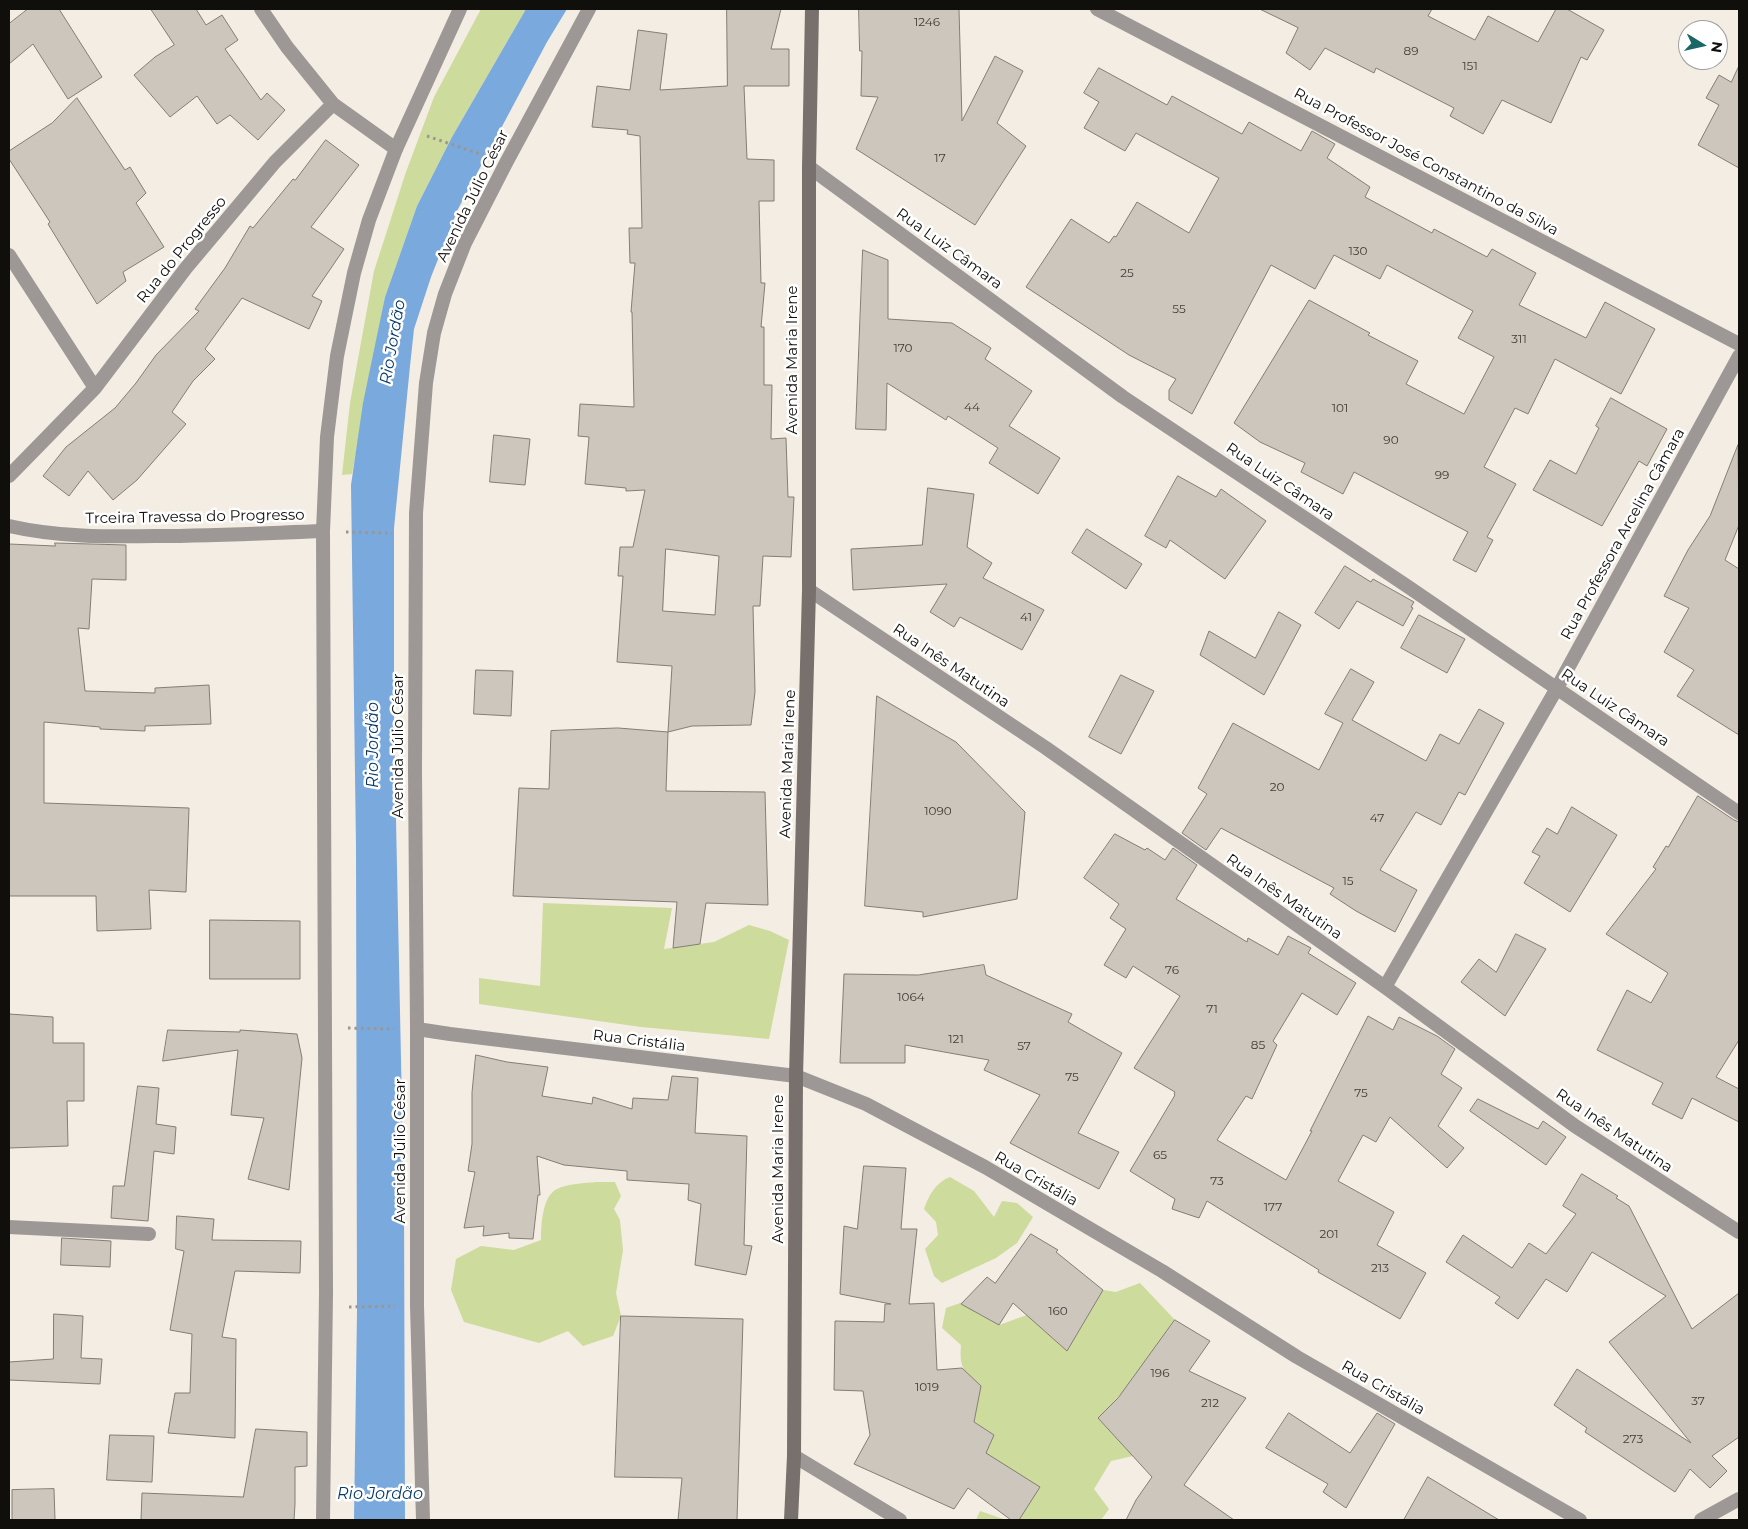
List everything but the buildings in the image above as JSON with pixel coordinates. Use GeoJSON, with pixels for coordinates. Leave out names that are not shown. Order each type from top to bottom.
{"type":"FeatureCollection","features":[{"type":"Feature","properties":{"kind":"main road","name":"Avenida Maria Irene"},"geometry":{"type":"LineString","coordinates":[[791,1520],[794,1456],[796,1076],[809,590],[809,167],[812,9]]}},
{"type":"Feature","properties":{"kind":"street"},"geometry":{"type":"LineString","coordinates":[[261,9],[287,47],[334,104],[396,149]]}},
{"type":"Feature","properties":{"kind":"street"},"geometry":{"type":"LineString","coordinates":[[323,1520],[326,1307],[323,532],[327,437],[337,356],[354,273],[369,220],[396,149],[460,9]]}},
{"type":"Feature","properties":{"kind":"street","name":"Avenida Júlio César"},"geometry":{"type":"LineString","coordinates":[[422,1520],[417,1306],[415,770],[416,533],[426,383],[436,325],[445,294],[465,242],[590,9]]}},
{"type":"Feature","properties":{"kind":"street","name":"Rua Professor José Constantino da Silva"},"geometry":{"type":"LineString","coordinates":[[1097,9],[1739,344]]}},
{"type":"Feature","properties":{"kind":"street","name":"Rua do Progresso"},"geometry":{"type":"LineString","coordinates":[[9,476],[95,388],[186,268],[275,162],[334,104]]}},
{"type":"Feature","properties":{"kind":"street","name":"Rua Luiz Câmara"},"geometry":{"type":"LineString","coordinates":[[809,167],[1122,397],[1557,688],[1739,813]]}},
{"type":"Feature","properties":{"kind":"street"},"geometry":{"type":"LineString","coordinates":[[9,255],[95,388]]}},
{"type":"Feature","properties":{"kind":"street","name":"Rua Professora Arcelina Câmara"},"geometry":{"type":"LineString","coordinates":[[1384,987],[1557,688],[1739,356]]}},
{"type":"Feature","properties":{"kind":"street","name":"Trceira Travessa do Progresso"},"geometry":{"type":"LineString","coordinates":[[9,526],[23,530],[101,537],[323,532]]}},
{"type":"Feature","properties":{"kind":"street","name":"Rua Inês Matutina"},"geometry":{"type":"LineString","coordinates":[[809,590],[1046,748],[1384,987],[1575,1126],[1739,1232]]}},
{"type":"Feature","properties":{"kind":"street","name":"Rua Cristália"},"geometry":{"type":"LineString","coordinates":[[417,1029],[796,1076],[866,1104],[985,1167],[1162,1271],[1297,1357],[1580,1520]]}},
{"type":"Feature","properties":{"kind":"street"},"geometry":{"type":"LineString","coordinates":[[9,1227],[149,1234]]}},
{"type":"Feature","properties":{"kind":"street"},"geometry":{"type":"LineString","coordinates":[[794,1456],[900,1520]]}},
{"type":"Feature","properties":{"kind":"street"},"geometry":{"type":"LineString","coordinates":[[1701,1520],[1739,1500]]}},
{"type":"Feature","properties":{"kind":"path"},"geometry":{"type":"LineString","coordinates":[[424,134],[490,158]]}},
{"type":"Feature","properties":{"kind":"path"},"geometry":{"type":"LineString","coordinates":[[339,532],[401,533]]}},
{"type":"Feature","properties":{"kind":"path"},"geometry":{"type":"LineString","coordinates":[[339,1028],[395,1029]]}},
{"type":"Feature","properties":{"kind":"path"},"geometry":{"type":"LineString","coordinates":[[353,1307],[399,1306]]}},
{"type":"Feature","properties":{"kind":"green space"},"geometry":{"type":"Polygon","coordinates":[[[481,9],[526,9],[452,137],[417,206],[385,297],[352,474],[342,475],[350,403],[374,271],[406,172],[434,97],[481,9]]]}},
{"type":"Feature","properties":{"kind":"green space"},"geometry":{"type":"Polygon","coordinates":[[[543,903],[672,908],[664,949],[714,942],[749,925],[770,931],[789,940],[769,1039],[641,1027],[479,1004],[479,978],[540,986],[543,903]]]}},
{"type":"Feature","properties":{"kind":"green space"},"geometry":{"type":"Polygon","coordinates":[[[950,1177],[974,1191],[994,1217],[1002,1201],[1017,1203],[1033,1217],[1017,1243],[996,1258],[942,1283],[934,1276],[925,1249],[938,1235],[936,1222],[924,1209],[934,1190],[941,1182],[950,1177]]]}},
{"type":"Feature","properties":{"kind":"green space"},"geometry":{"type":"Polygon","coordinates":[[[615,1182],[621,1196],[614,1209],[620,1220],[623,1250],[616,1293],[621,1316],[613,1336],[583,1346],[568,1331],[539,1343],[464,1322],[451,1290],[456,1259],[481,1246],[514,1250],[541,1240],[543,1212],[552,1193],[566,1186],[615,1182]]]}},
{"type":"Feature","properties":{"kind":"green space"},"geometry":{"type":"Polygon","coordinates":[[[1140,1283],[1175,1320],[1122,1393],[1098,1418],[1133,1456],[1111,1461],[1094,1489],[1109,1509],[1101,1520],[1019,1520],[1039,1487],[1011,1469],[986,1502],[970,1487],[994,1435],[974,1422],[981,1386],[962,1365],[961,1345],[942,1328],[946,1308],[966,1301],[975,1312],[999,1325],[1027,1315],[1067,1351],[1103,1290],[1116,1292],[1140,1283]]]}},
{"type":"Feature","properties":{"kind":"green space"},"geometry":{"type":"Polygon","coordinates":[[[980,1511],[1006,1520],[976,1520],[980,1511]]]}},
{"type":"Feature","properties":{"kind":"water","name":"Rio Jordão"},"geometry":{"type":"Polygon","coordinates":[[[526,9],[567,9],[547,42],[458,209],[431,277],[414,329],[394,528],[394,724],[404,1204],[405,1520],[354,1520],[357,1312],[356,847],[351,485],[363,403],[385,297],[417,206],[452,137],[526,9]]]}}]}
